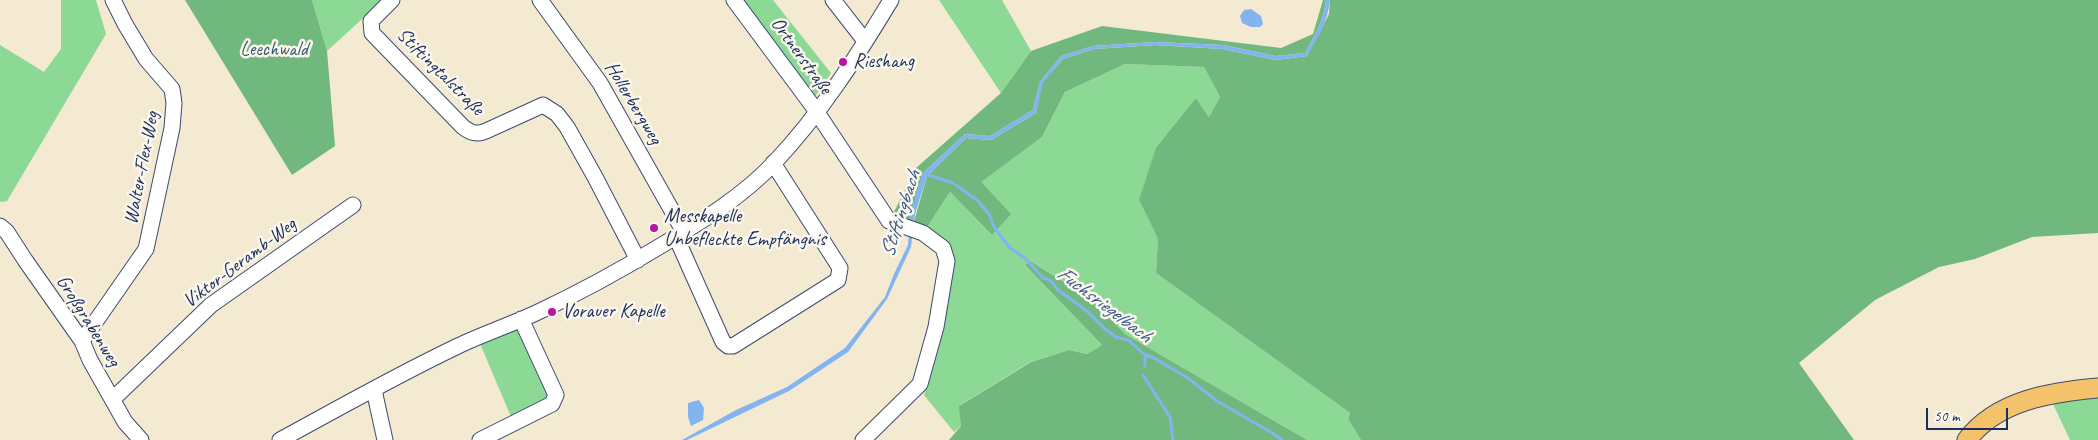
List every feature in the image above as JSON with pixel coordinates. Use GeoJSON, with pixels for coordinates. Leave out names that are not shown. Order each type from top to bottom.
{"type":"FeatureCollection","features":[{"type":"Feature","properties":{"kind":"main road"},"geometry":{"type":"LineString","coordinates":[[1967,440],[1973,432],[1990,418],[2010,407],[2046,395],[2098,388]]}},
{"type":"Feature","properties":{"kind":"street","name":"Walter-Flex-Weg"},"geometry":{"type":"LineString","coordinates":[[82,341],[146,249],[174,112],[172,89],[146,59],[125,24],[114,0]]}},
{"type":"Feature","properties":{"kind":"street","name":"Stiftingtalstraße"},"geometry":{"type":"LineString","coordinates":[[392,0],[371,21],[372,33],[471,133],[480,134],[486,132],[544,105],[557,114],[567,127],[595,177],[638,260]]}},
{"type":"Feature","properties":{"kind":"street","name":"Hollerbergweg"},"geometry":{"type":"LineString","coordinates":[[540,0],[600,83],[680,234]]}},
{"type":"Feature","properties":{"kind":"street","name":"Ortnerstraße"},"geometry":{"type":"LineString","coordinates":[[734,0],[780,60],[817,113]]}},
{"type":"Feature","properties":{"kind":"street"},"geometry":{"type":"LineString","coordinates":[[833,0],[865,41]]}},
{"type":"Feature","properties":{"kind":"street"},"geometry":{"type":"LineString","coordinates":[[280,440],[459,345],[566,298],[638,260],[725,206],[773,164],[817,113],[892,0]]}},
{"type":"Feature","properties":{"kind":"street"},"geometry":{"type":"LineString","coordinates":[[817,113],[889,222],[923,233],[943,248],[947,261],[936,327],[920,384],[863,440]]}},
{"type":"Feature","properties":{"kind":"street"},"geometry":{"type":"LineString","coordinates":[[680,234],[723,342],[728,346],[734,346],[838,280],[840,268],[773,164]]}},
{"type":"Feature","properties":{"kind":"street","name":"Viktor-Geramb-Weg"},"geometry":{"type":"LineString","coordinates":[[113,399],[211,305],[353,205]]}},
{"type":"Feature","properties":{"kind":"street","name":"Großgrabenweg"},"geometry":{"type":"LineString","coordinates":[[0,226],[7,232],[82,341],[90,360],[125,422],[140,440]]}},
{"type":"Feature","properties":{"kind":"street"},"geometry":{"type":"LineString","coordinates":[[480,440],[552,404],[556,395],[521,319]]}},
{"type":"Feature","properties":{"kind":"street"},"geometry":{"type":"LineString","coordinates":[[374,390],[385,440]]}},
{"type":"Feature","properties":{"kind":"green space"},"geometry":{"type":"Polygon","coordinates":[[[61,0],[96,0],[106,34],[7,201],[0,202],[0,45],[44,72],[61,49],[61,0]]]}},
{"type":"Feature","properties":{"kind":"green space","name":"Leechwald"},"geometry":{"type":"Polygon","coordinates":[[[185,0],[312,0],[327,51],[335,146],[292,175],[185,0]]]}},
{"type":"Feature","properties":{"kind":"green space"},"geometry":{"type":"Polygon","coordinates":[[[312,0],[383,0],[327,51],[312,0]]]}},
{"type":"Feature","properties":{"kind":"green space"},"geometry":{"type":"Polygon","coordinates":[[[743,0],[773,0],[831,73],[814,98],[743,0]]]}},
{"type":"Feature","properties":{"kind":"green space"},"geometry":{"type":"Polygon","coordinates":[[[939,0],[1002,0],[1031,51],[1001,93],[939,0]]]}},
{"type":"Feature","properties":{"kind":"green space"},"geometry":{"type":"Polygon","coordinates":[[[1323,0],[1326,0],[1321,21],[1305,53],[1276,56],[1223,45],[1155,42],[1093,46],[1061,56],[1040,82],[1033,110],[990,136],[965,134],[923,173],[910,223],[894,212],[916,168],[1001,93],[1031,51],[1102,26],[1281,48],[1313,34],[1323,0]]]}},
{"type":"Feature","properties":{"kind":"green space"},"geometry":{"type":"Polygon","coordinates":[[[1330,0],[2098,0],[2098,233],[2032,237],[1975,259],[1939,267],[1875,300],[1799,363],[1854,440],[1361,440],[1348,419],[1350,413],[1156,273],[1158,239],[1139,200],[1156,148],[1196,98],[1209,117],[1220,97],[1204,67],[1125,64],[1065,92],[1042,137],[981,182],[1011,214],[992,235],[950,192],[923,233],[913,225],[927,176],[966,138],[991,140],[1036,113],[1042,83],[1063,59],[1094,49],[1155,45],[1222,49],[1276,60],[1307,56],[1329,14],[1330,0]]]}},
{"type":"Feature","properties":{"kind":"green space"},"geometry":{"type":"Polygon","coordinates":[[[1125,64],[1204,67],[1220,97],[1209,117],[1196,98],[1139,200],[1158,239],[1156,273],[1350,413],[1348,419],[1361,440],[1307,440],[1125,334],[1091,297],[1030,261],[1025,265],[1102,345],[1087,354],[1069,350],[1030,362],[960,405],[961,426],[954,432],[924,395],[947,261],[923,233],[950,192],[992,235],[980,182],[1042,137],[1065,92],[1125,64]]]}},
{"type":"Feature","properties":{"kind":"green space"},"geometry":{"type":"Polygon","coordinates":[[[1030,261],[1091,298],[1125,334],[1307,440],[949,440],[961,426],[959,406],[1031,362],[1069,350],[1087,354],[1102,345],[1025,265],[1030,261]]]}},
{"type":"Feature","properties":{"kind":"green space"},"geometry":{"type":"Polygon","coordinates":[[[514,329],[521,330],[550,398],[512,419],[481,346],[483,342],[514,329]]]}},
{"type":"Feature","properties":{"kind":"green space"},"geometry":{"type":"Polygon","coordinates":[[[2098,395],[2098,440],[2070,440],[2053,404],[2098,395]]]}},
{"type":"Feature","properties":{"kind":"water","name":"Stiftingbach"},"geometry":{"type":"Polygon","coordinates":[[[1326,0],[1330,0],[1325,22],[1307,56],[1276,60],[1222,49],[1155,45],[1094,49],[1063,59],[1043,83],[1036,113],[991,140],[966,138],[927,176],[915,214],[911,247],[887,299],[848,352],[789,391],[687,440],[682,440],[736,410],[787,387],[845,348],[885,297],[908,245],[910,213],[923,173],[965,134],[990,136],[1033,110],[1040,82],[1061,56],[1093,46],[1155,42],[1223,45],[1276,56],[1305,53],[1318,27],[1326,0]]]}},
{"type":"Feature","properties":{"kind":"water"},"geometry":{"type":"Polygon","coordinates":[[[1251,9],[1261,16],[1263,24],[1260,27],[1251,27],[1242,23],[1240,16],[1244,10],[1251,9]]]}},
{"type":"Feature","properties":{"kind":"water"},"geometry":{"type":"Polygon","coordinates":[[[699,400],[704,408],[703,420],[691,426],[688,417],[688,403],[699,400]]]}},
{"type":"Feature","properties":{"kind":"waterway","name":"Fuchsriegelbach"},"geometry":{"type":"LineString","coordinates":[[925,174],[953,183]]}},
{"type":"Feature","properties":{"kind":"waterway","name":"Fuchsriegelbach"},"geometry":{"type":"LineString","coordinates":[[956,185],[978,201],[989,214],[994,227],[1010,248],[1026,259],[1043,278],[1050,280],[1058,290],[1088,312],[1105,329],[1116,337],[1128,340],[1145,355],[1152,357],[1188,378],[1217,401],[1282,440]]}},
{"type":"Feature","properties":{"kind":"waterway"},"geometry":{"type":"LineString","coordinates":[[1145,355],[1145,366]]}},
{"type":"Feature","properties":{"kind":"waterway"},"geometry":{"type":"LineString","coordinates":[[1143,375],[1170,417],[1173,440]]}},
{"type":"Feature","properties":{"kind":"place","name":"Rieshang"},"geometry":{"type":"Point","coordinates":[843,62]}},
{"type":"Feature","properties":{"kind":"place","name":"Messkapelle Unbefleckte Empfängnis"},"geometry":{"type":"Point","coordinates":[654,228]}},
{"type":"Feature","properties":{"kind":"place","name":"Vorauer Kapelle"},"geometry":{"type":"Point","coordinates":[552,312]}}]}
